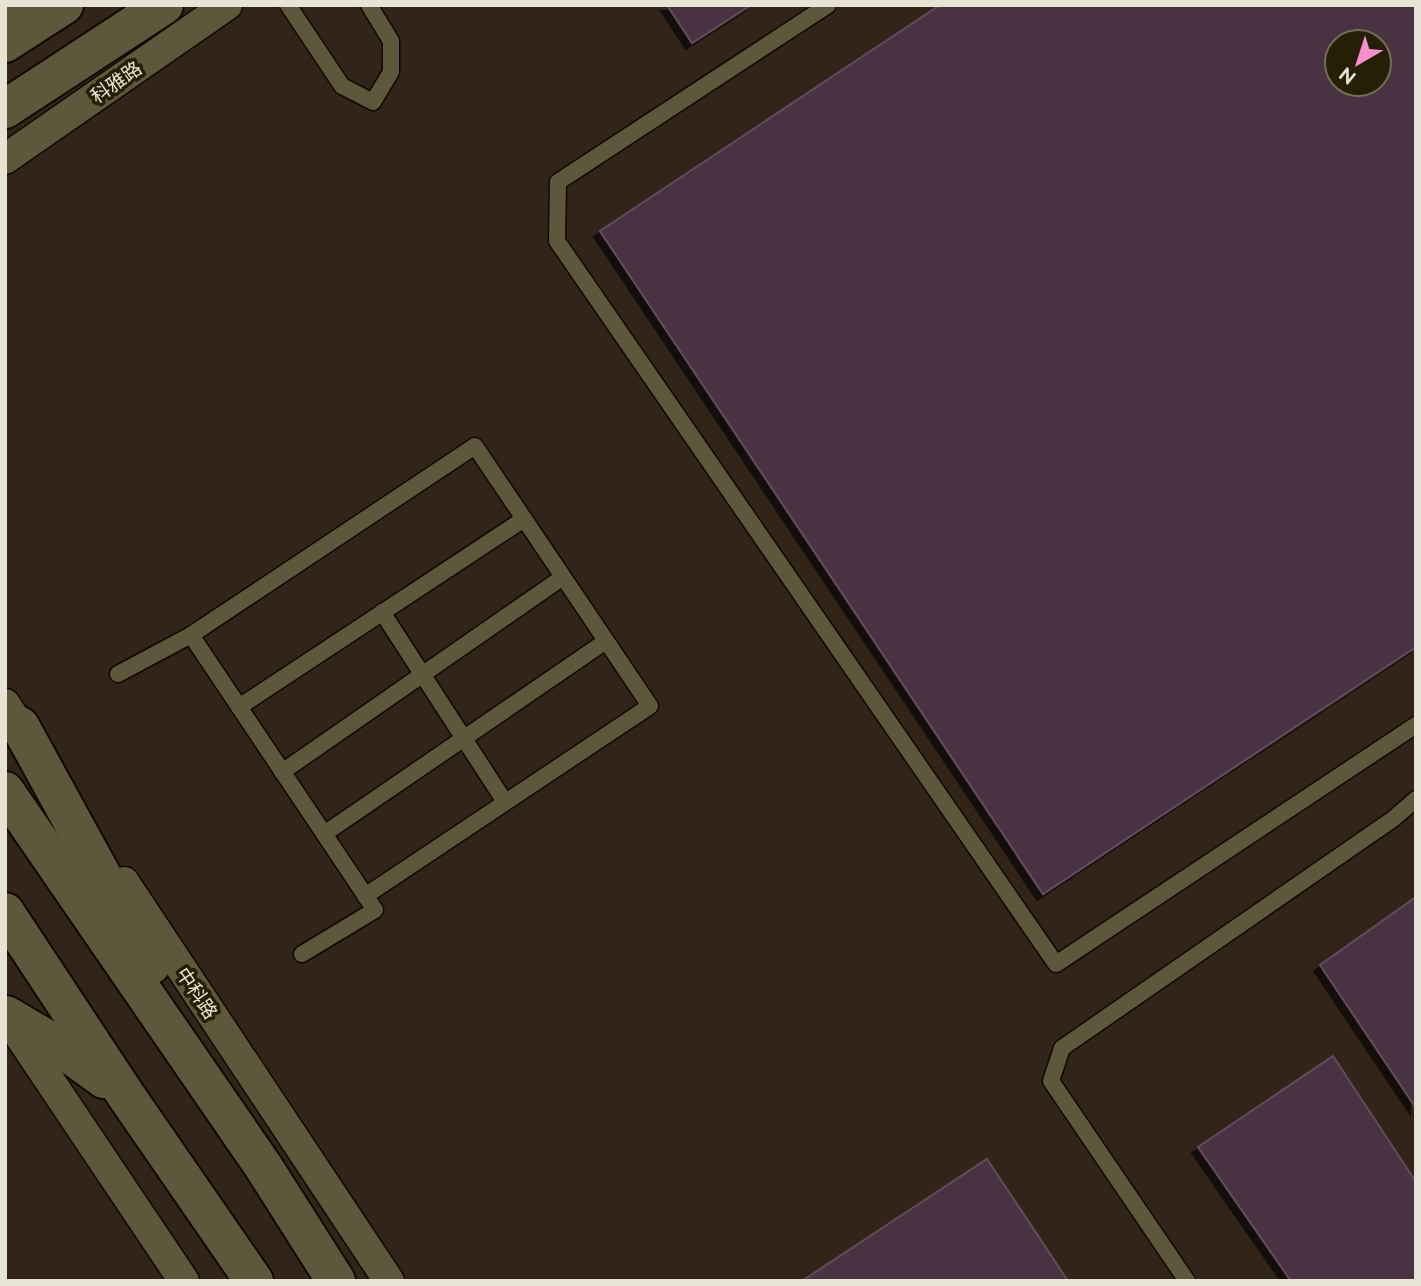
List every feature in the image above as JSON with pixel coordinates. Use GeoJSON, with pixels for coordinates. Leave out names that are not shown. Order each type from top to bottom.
{"type":"FeatureCollection","features":[{"type":"Feature","properties":{"kind":"street"},"geometry":{"type":"LineString","coordinates":[[5,8],[10,5]]}},
{"type":"Feature","properties":{"kind":"street"},"geometry":{"type":"LineString","coordinates":[[5,43],[64,5]]}},
{"type":"Feature","properties":{"kind":"street","name":"科雅路"},"geometry":{"type":"LineString","coordinates":[[5,109],[164,5]]}},
{"type":"Feature","properties":{"kind":"street","name":"科雅路"},"geometry":{"type":"LineString","coordinates":[[5,159],[227,5]]}},
{"type":"Feature","properties":{"kind":"street"},"geometry":{"type":"LineString","coordinates":[[12,715],[262,1166]]}},
{"type":"Feature","properties":{"kind":"street","name":"中科路"},"geometry":{"type":"LineString","coordinates":[[12,715],[389,1281]]}},
{"type":"Feature","properties":{"kind":"street"},"geometry":{"type":"LineString","coordinates":[[5,791],[262,1166],[336,1281]]}},
{"type":"Feature","properties":{"kind":"street"},"geometry":{"type":"LineString","coordinates":[[5,912],[125,1094],[254,1281]]}},
{"type":"Feature","properties":{"kind":"street"},"geometry":{"type":"LineString","coordinates":[[5,1015],[57,1045],[125,1094]]}},
{"type":"Feature","properties":{"kind":"street"},"geometry":{"type":"LineString","coordinates":[[5,1015],[184,1281]]}},
{"type":"Feature","properties":{"kind":"lane"},"geometry":{"type":"LineString","coordinates":[[288,5],[341,86],[373,102],[391,72],[391,41],[369,5]]}},
{"type":"Feature","properties":{"kind":"lane"},"geometry":{"type":"LineString","coordinates":[[828,5],[558,182],[557,241],[1056,964],[1416,725]]}},
{"type":"Feature","properties":{"kind":"lane"},"geometry":{"type":"LineString","coordinates":[[118,674],[191,635],[475,446],[650,706],[365,896]]}},
{"type":"Feature","properties":{"kind":"lane"},"geometry":{"type":"LineString","coordinates":[[239,707],[524,519]]}},
{"type":"Feature","properties":{"kind":"lane"},"geometry":{"type":"LineString","coordinates":[[282,772],[563,577]]}},
{"type":"Feature","properties":{"kind":"lane"},"geometry":{"type":"LineString","coordinates":[[382,612],[505,802]]}},
{"type":"Feature","properties":{"kind":"lane"},"geometry":{"type":"LineString","coordinates":[[191,635],[375,911],[302,954]]}},
{"type":"Feature","properties":{"kind":"lane"},"geometry":{"type":"LineString","coordinates":[[324,834],[606,641]]}},
{"type":"Feature","properties":{"kind":"lane"},"geometry":{"type":"LineString","coordinates":[[1187,1281],[1052,1081],[1062,1048],[1393,819],[1416,799]]}},
{"type":"Feature","properties":{"kind":"shaded area"},"geometry":{"type":"Polygon","coordinates":[[[5,5],[1416,5],[1416,1281],[5,1281],[5,5]]]}},
{"type":"Feature","properties":{"kind":"building"},"geometry":{"type":"Polygon","coordinates":[[[667,5],[751,5],[692,43],[667,5]]]}},
{"type":"Feature","properties":{"kind":"building"},"geometry":{"type":"Polygon","coordinates":[[[940,5],[1416,5],[1416,647],[1043,894],[600,231],[940,5]]]}},
{"type":"Feature","properties":{"kind":"building"},"geometry":{"type":"Polygon","coordinates":[[[1416,897],[1416,1108],[1320,965],[1416,897]]]}},
{"type":"Feature","properties":{"kind":"building"},"geometry":{"type":"Polygon","coordinates":[[[1333,1056],[1416,1182],[1416,1281],[1291,1281],[1198,1147],[1333,1056]]]}},
{"type":"Feature","properties":{"kind":"building"},"geometry":{"type":"Polygon","coordinates":[[[987,1159],[1068,1281],[802,1281],[873,1234],[987,1159]]]}}]}
